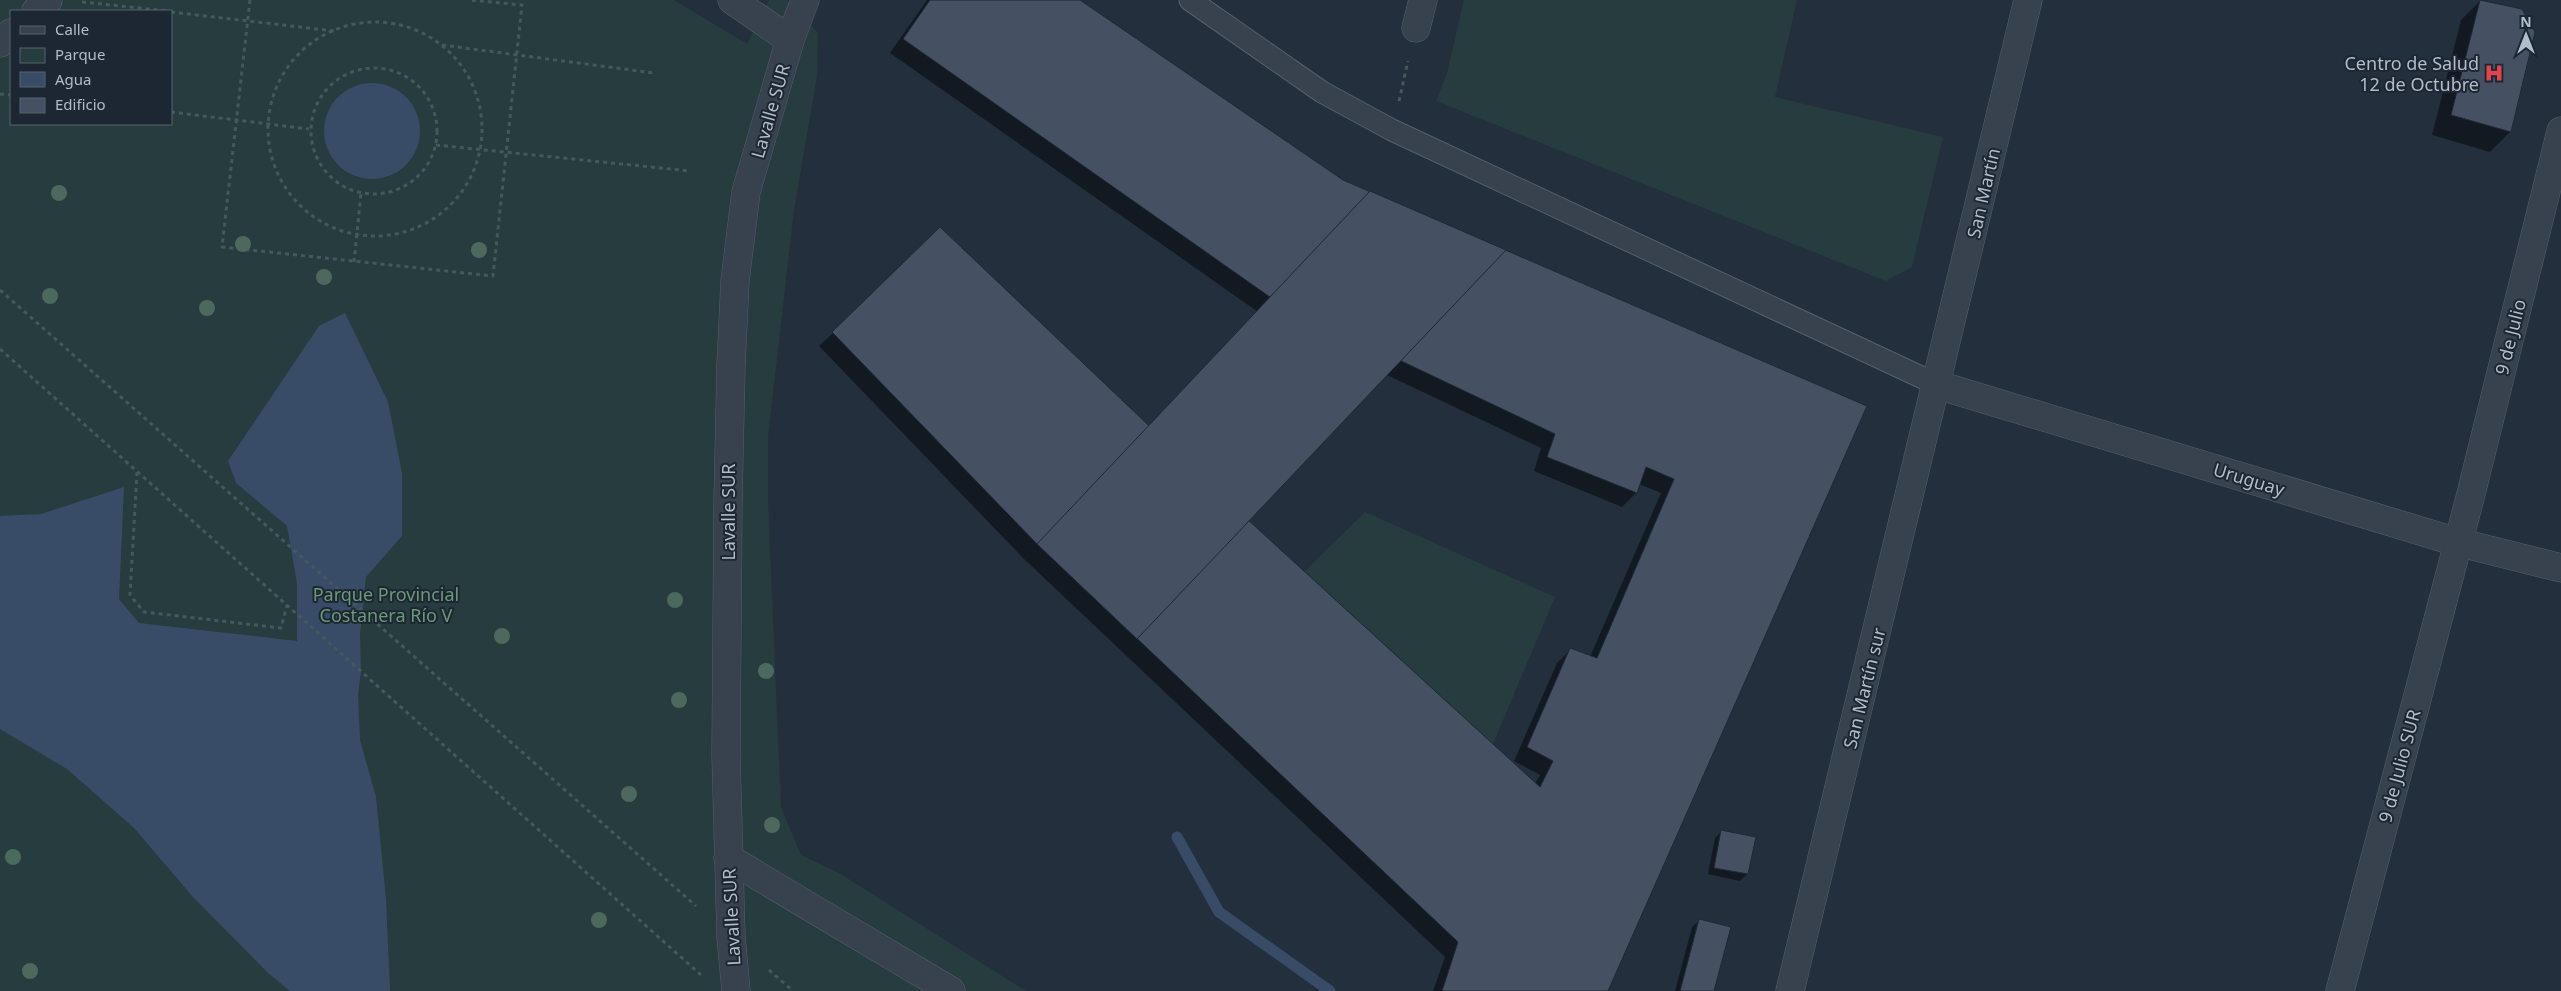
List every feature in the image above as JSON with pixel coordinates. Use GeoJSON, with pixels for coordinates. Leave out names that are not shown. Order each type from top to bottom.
{"type":"FeatureCollection","features":[{"type":"Feature","properties":{"kind":"street"},"geometry":{"type":"LineString","coordinates":[[38,10],[61,0]]}},
{"type":"Feature","properties":{"kind":"street"},"geometry":{"type":"LineString","coordinates":[[732,0],[790,40]]}},
{"type":"Feature","properties":{"kind":"street","name":"Lavalle SUR"},"geometry":{"type":"LineString","coordinates":[[736,991],[731,937],[728,858],[728,501],[735,281],[746,192],[790,40],[806,0]]}},
{"type":"Feature","properties":{"kind":"street"},"geometry":{"type":"LineString","coordinates":[[1416,28],[1423,0]]}},
{"type":"Feature","properties":{"kind":"street","name":"San Martín"},"geometry":{"type":"LineString","coordinates":[[1938,385],[2028,0]]}},
{"type":"Feature","properties":{"kind":"street"},"geometry":{"type":"LineString","coordinates":[[0,44],[10,34]]}},
{"type":"Feature","properties":{"kind":"street","name":"9 de Julio"},"geometry":{"type":"LineString","coordinates":[[2457,542],[2561,131]]}},
{"type":"Feature","properties":{"kind":"street","name":"Uruguay"},"geometry":{"type":"LineString","coordinates":[[1938,385],[2457,542],[2561,568]]}},
{"type":"Feature","properties":{"kind":"street","name":"San Martín sur"},"geometry":{"type":"LineString","coordinates":[[1790,991],[1938,385]]}},
{"type":"Feature","properties":{"kind":"street","name":"9 de Julio SUR"},"geometry":{"type":"LineString","coordinates":[[2340,991],[2457,542]]}},
{"type":"Feature","properties":{"kind":"street"},"geometry":{"type":"LineString","coordinates":[[728,858],[951,991]]}},
{"type":"Feature","properties":{"kind":"lane"},"geometry":{"type":"LineString","coordinates":[[1190,0],[1322,92],[1392,130],[1938,385]]}},
{"type":"Feature","properties":{"kind":"path"},"geometry":{"type":"LineString","coordinates":[[61,0],[160,10]]}},
{"type":"Feature","properties":{"kind":"path"},"geometry":{"type":"LineString","coordinates":[[250,0],[222,247],[493,276],[522,5],[470,0]]}},
{"type":"Feature","properties":{"kind":"path"},"geometry":{"type":"LineString","coordinates":[[172,11],[334,31]]}},
{"type":"Feature","properties":{"kind":"path"},"geometry":{"type":"LineString","coordinates":[[366,23],[387,23],[416,30],[442,45],[460,64],[476,92],[482,121],[481,150],[475,170],[465,188],[452,204],[436,218],[417,228],[398,234],[377,237],[356,235],[335,229],[315,218],[298,204],[284,186],[274,166],[269,145],[268,123],[274,94],[280,80],[293,61],[309,45],[334,31],[366,23]]}},
{"type":"Feature","properties":{"kind":"path"},"geometry":{"type":"LineString","coordinates":[[1392,130],[1416,28]]}},
{"type":"Feature","properties":{"kind":"path"},"geometry":{"type":"LineString","coordinates":[[442,45],[654,73]]}},
{"type":"Feature","properties":{"kind":"path"},"geometry":{"type":"LineString","coordinates":[[370,67],[393,70],[414,81],[429,99],[437,121],[436,145],[429,163],[416,178],[400,189],[380,194],[361,193],[340,185],[323,170],[312,151],[309,128],[314,106],[328,86],[347,73],[370,67]]}},
{"type":"Feature","properties":{"kind":"path"},"geometry":{"type":"LineString","coordinates":[[172,112],[309,128]]}},
{"type":"Feature","properties":{"kind":"path"},"geometry":{"type":"LineString","coordinates":[[436,145],[690,171]]}},
{"type":"Feature","properties":{"kind":"path"},"geometry":{"type":"LineString","coordinates":[[354,262],[361,193]]}},
{"type":"Feature","properties":{"kind":"path"},"geometry":{"type":"LineString","coordinates":[[0,290],[793,991]]}},
{"type":"Feature","properties":{"kind":"path"},"geometry":{"type":"LineString","coordinates":[[0,349],[704,978]]}},
{"type":"Feature","properties":{"kind":"path"},"geometry":{"type":"LineString","coordinates":[[137,471],[130,595],[144,612],[281,628],[287,605]]}},
{"type":"Feature","properties":{"kind":"green space","name":"Parque Provincial Costanera Río V"},"geometry":{"type":"Polygon","coordinates":[[[0,0],[674,0],[747,44],[769,0],[787,0],[818,33],[817,76],[794,210],[768,437],[768,503],[781,807],[801,855],[839,873],[1026,991],[0,991],[0,0]]]}},
{"type":"Feature","properties":{"kind":"green space"},"geometry":{"type":"Polygon","coordinates":[[[1464,0],[1797,0],[1775,97],[1943,137],[1912,267],[1886,281],[1436,101],[1447,73],[1464,0]]]}},
{"type":"Feature","properties":{"kind":"green space"},"geometry":{"type":"Polygon","coordinates":[[[1365,512],[1555,597],[1493,744],[1304,572],[1365,512]]]}},
{"type":"Feature","properties":{"kind":"water"},"geometry":{"type":"Polygon","coordinates":[[[372,83],[390,87],[406,97],[416,113],[420,131],[416,149],[406,165],[390,175],[372,179],[354,175],[338,165],[328,149],[324,131],[328,113],[338,97],[354,87],[372,83]]]}},
{"type":"Feature","properties":{"kind":"water"},"geometry":{"type":"Polygon","coordinates":[[[345,313],[388,402],[402,473],[402,536],[366,577],[360,634],[361,672],[358,694],[360,740],[376,797],[386,899],[390,991],[290,991],[268,973],[193,897],[134,828],[67,769],[0,729],[0,516],[41,514],[124,487],[119,599],[139,623],[297,641],[297,583],[287,526],[236,483],[228,461],[319,326],[345,313]]]}},
{"type":"Feature","properties":{"kind":"building"},"geometry":{"type":"Polygon","coordinates":[[[930,0],[1080,0],[1343,180],[1867,406],[1608,991],[1442,991],[1458,942],[1037,544],[832,332],[940,227],[1246,518],[1540,787],[1553,761],[1527,747],[1570,648],[1597,658],[1674,479],[1646,467],[1637,493],[1547,457],[1555,434],[1277,302],[903,39],[930,0]]]}},
{"type":"Feature","properties":{"kind":"building","name":"Centro de Salud 12 de Octubre"},"geometry":{"type":"Polygon","coordinates":[[[2480,0],[2522,9],[2535,32],[2511,132],[2451,115],[2480,0]]]}},
{"type":"Feature","properties":{"kind":"building"},"geometry":{"type":"Polygon","coordinates":[[[1370,191],[1506,250],[1137,639],[1037,544],[1370,191]]]}},
{"type":"Feature","properties":{"kind":"building"},"geometry":{"type":"Polygon","coordinates":[[[1721,830],[1756,837],[1748,874],[1714,868],[1721,830]]]}},
{"type":"Feature","properties":{"kind":"building"},"geometry":{"type":"Polygon","coordinates":[[[1699,919],[1731,927],[1714,991],[1680,991],[1699,919]]]}},
{"type":"Feature","properties":{"kind":"waterway"},"geometry":{"type":"LineString","coordinates":[[1177,837],[1219,912],[1330,991]]}},
{"type":"Feature","properties":{"kind":"place","name":"Centro de Salud 12 de Octubre"},"geometry":{"type":"Point","coordinates":[2494,73]}}]}
